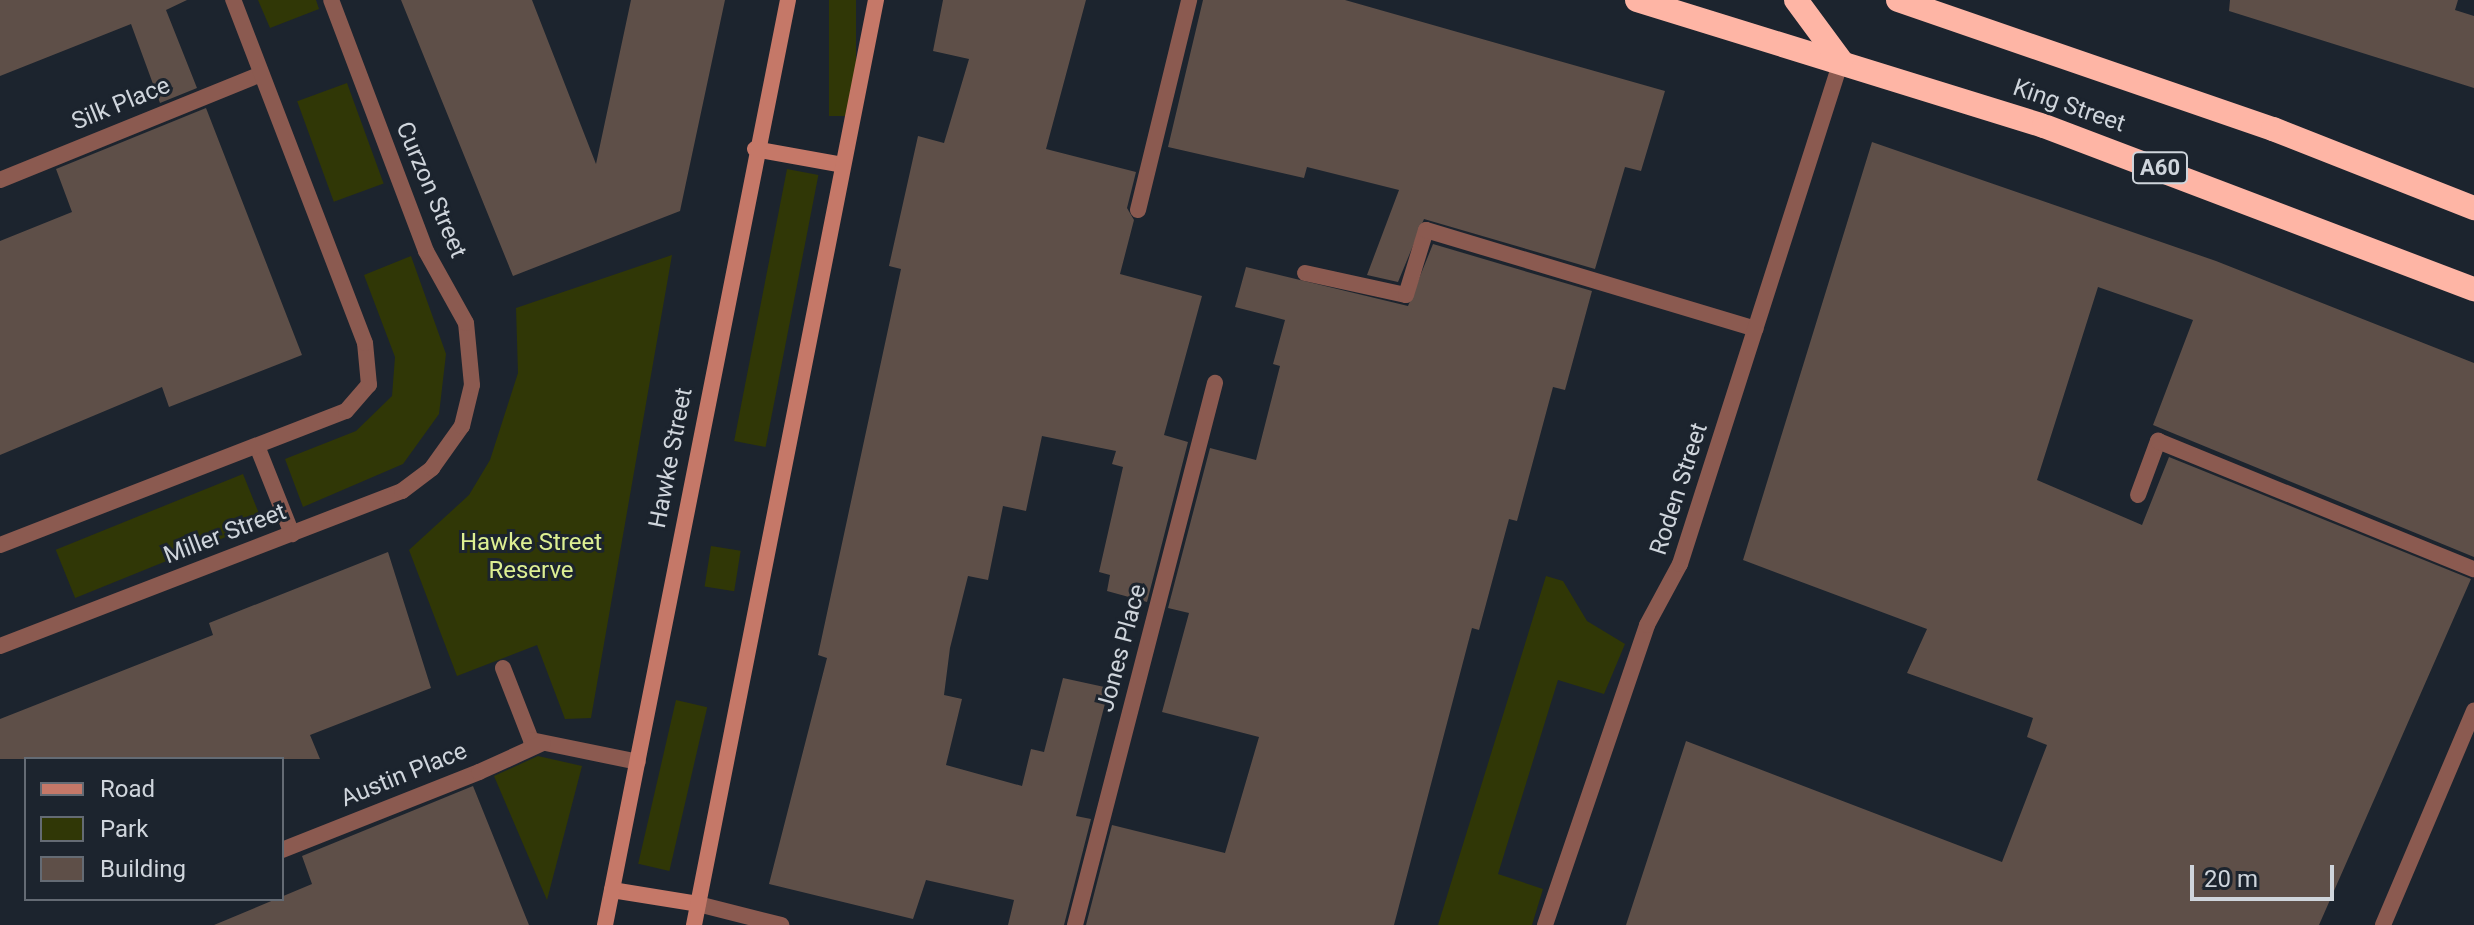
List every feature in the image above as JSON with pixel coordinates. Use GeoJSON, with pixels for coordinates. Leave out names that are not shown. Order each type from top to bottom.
{"type":"FeatureCollection","features":[{"type":"Feature","properties":{"kind":"highway","name":"King Street"},"geometry":{"type":"LineString","coordinates":[[1637,0],[1841,61],[2102,147],[2474,289]]}},
{"type":"Feature","properties":{"kind":"highway"},"geometry":{"type":"LineString","coordinates":[[1796,0],[1841,61]]}},
{"type":"Feature","properties":{"kind":"highway","name":"King Street"},"geometry":{"type":"LineString","coordinates":[[1898,0],[2273,129],[2474,208]]}},
{"type":"Feature","properties":{"kind":"street"},"geometry":{"type":"LineString","coordinates":[[0,545],[346,411],[369,385],[365,343],[233,0]]}},
{"type":"Feature","properties":{"kind":"street","name":"Curzon Street"},"geometry":{"type":"LineString","coordinates":[[331,0],[426,251],[466,323],[472,385],[452,444]]}},
{"type":"Feature","properties":{"kind":"street","name":"Hawke Street"},"geometry":{"type":"LineString","coordinates":[[605,925],[755,149],[788,0]]}},
{"type":"Feature","properties":{"kind":"street"},"geometry":{"type":"LineString","coordinates":[[694,925],[876,0]]}},
{"type":"Feature","properties":{"kind":"street"},"geometry":{"type":"LineString","coordinates":[[1138,210],[1189,0]]}},
{"type":"Feature","properties":{"kind":"street","name":"Roden Street"},"geometry":{"type":"LineString","coordinates":[[1545,925],[1647,625],[1671,588],[1841,61]]}},
{"type":"Feature","properties":{"kind":"street","name":"Silk Place"},"geometry":{"type":"LineString","coordinates":[[0,180],[261,74]]}},
{"type":"Feature","properties":{"kind":"street"},"geometry":{"type":"LineString","coordinates":[[755,149],[843,165]]}},
{"type":"Feature","properties":{"kind":"street"},"geometry":{"type":"LineString","coordinates":[[1305,273],[1406,295],[1426,230],[1755,329]]}},
{"type":"Feature","properties":{"kind":"street","name":"Jones Place"},"geometry":{"type":"LineString","coordinates":[[1075,925],[1215,383]]}},
{"type":"Feature","properties":{"kind":"street"},"geometry":{"type":"LineString","coordinates":[[2138,495],[2158,441],[2474,569]]}},
{"type":"Feature","properties":{"kind":"street","name":"Miller Street"},"geometry":{"type":"LineString","coordinates":[[0,646],[402,491],[452,444]]}},
{"type":"Feature","properties":{"kind":"street"},"geometry":{"type":"LineString","coordinates":[[257,446],[292,534]]}},
{"type":"Feature","properties":{"kind":"street"},"geometry":{"type":"LineString","coordinates":[[503,668],[531,740],[638,762]]}},
{"type":"Feature","properties":{"kind":"street"},"geometry":{"type":"LineString","coordinates":[[2383,925],[2474,711]]}},
{"type":"Feature","properties":{"kind":"street","name":"Austin Place"},"geometry":{"type":"LineString","coordinates":[[284,849],[479,772],[543,743]]}},
{"type":"Feature","properties":{"kind":"street"},"geometry":{"type":"LineString","coordinates":[[612,890],[698,904],[781,925]]}},
{"type":"Feature","properties":{"kind":"green space"},"geometry":{"type":"Polygon","coordinates":[[[258,0],[316,0],[319,9],[270,28],[258,0]]]}},
{"type":"Feature","properties":{"kind":"green space"},"geometry":{"type":"Polygon","coordinates":[[[829,0],[856,0],[856,116],[829,116],[829,0]]]}},
{"type":"Feature","properties":{"kind":"green space"},"geometry":{"type":"Polygon","coordinates":[[[347,83],[384,184],[334,202],[297,101],[347,83]]]}},
{"type":"Feature","properties":{"kind":"green space"},"geometry":{"type":"Polygon","coordinates":[[[787,169],[818,175],[766,447],[734,441],[787,169]]]}},
{"type":"Feature","properties":{"kind":"green space","name":"Hawke Street Reserve"},"geometry":{"type":"Polygon","coordinates":[[[672,255],[591,718],[565,719],[537,645],[457,676],[409,550],[469,495],[490,460],[518,373],[516,308],[672,255]]]}},
{"type":"Feature","properties":{"kind":"green space"},"geometry":{"type":"Polygon","coordinates":[[[411,256],[446,354],[439,414],[403,464],[303,507],[285,459],[356,431],[392,396],[395,357],[364,275],[411,256]]]}},
{"type":"Feature","properties":{"kind":"green space"},"geometry":{"type":"Polygon","coordinates":[[[243,474],[262,522],[75,598],[56,550],[243,474]]]}},
{"type":"Feature","properties":{"kind":"green space"},"geometry":{"type":"Polygon","coordinates":[[[711,546],[741,551],[734,591],[705,586],[711,546]]]}},
{"type":"Feature","properties":{"kind":"green space"},"geometry":{"type":"Polygon","coordinates":[[[1546,576],[1563,581],[1587,621],[1625,644],[1604,694],[1558,680],[1498,874],[1543,889],[1532,925],[1438,925],[1546,576]]]}},
{"type":"Feature","properties":{"kind":"green space"},"geometry":{"type":"Polygon","coordinates":[[[676,700],[707,707],[669,871],[638,864],[676,700]]]}},
{"type":"Feature","properties":{"kind":"green space"},"geometry":{"type":"Polygon","coordinates":[[[538,756],[582,766],[547,900],[494,776],[538,756]]]}},
{"type":"Feature","properties":{"kind":"building"},"geometry":{"type":"Polygon","coordinates":[[[0,0],[187,0],[166,10],[197,88],[160,103],[131,24],[0,76],[0,0]]]}},
{"type":"Feature","properties":{"kind":"building"},"geometry":{"type":"Polygon","coordinates":[[[401,0],[532,0],[596,164],[631,0],[725,0],[680,211],[513,276],[401,0]]]}},
{"type":"Feature","properties":{"kind":"building"},"geometry":{"type":"Polygon","coordinates":[[[943,0],[1086,0],[1046,149],[1136,172],[1127,208],[1134,220],[1120,274],[1202,296],[1164,435],[1188,442],[1147,602],[1107,591],[1110,575],[1099,572],[1123,467],[1112,464],[1116,451],[1042,436],[1026,511],[1003,506],[988,580],[968,576],[950,648],[944,695],[962,699],[946,765],[1022,786],[1031,749],[1044,752],[1063,678],[1109,688],[1076,816],[1091,819],[1064,925],[1008,925],[1014,900],[926,880],[913,919],[769,884],[827,658],[818,655],[901,269],[889,266],[918,136],[944,143],[969,59],[933,51],[943,0]]]}},
{"type":"Feature","properties":{"kind":"building"},"geometry":{"type":"Polygon","coordinates":[[[1203,0],[1345,0],[1665,91],[1641,171],[1625,167],[1595,269],[1424,219],[1398,282],[1367,275],[1399,190],[1307,167],[1304,178],[1168,147],[1203,0]]]}},
{"type":"Feature","properties":{"kind":"building"},"geometry":{"type":"Polygon","coordinates":[[[2230,0],[2458,0],[2455,10],[2474,16],[2474,88],[2229,11],[2230,0]]]}},
{"type":"Feature","properties":{"kind":"building"},"geometry":{"type":"Polygon","coordinates":[[[206,108],[302,355],[169,407],[162,387],[0,455],[0,241],[72,212],[56,169],[206,108]]]}},
{"type":"Feature","properties":{"kind":"building"},"geometry":{"type":"Polygon","coordinates":[[[1872,142],[2216,261],[2474,363],[2474,557],[2153,425],[2193,320],[2098,287],[2037,480],[2142,525],[2169,457],[2471,579],[2319,925],[1626,925],[1686,741],[2002,862],[2047,745],[2027,737],[2033,718],[1907,673],[1927,629],[1743,560],[1872,142]]]}},
{"type":"Feature","properties":{"kind":"building"},"geometry":{"type":"Polygon","coordinates":[[[1433,244],[1592,291],[1565,390],[1553,387],[1517,521],[1509,519],[1479,630],[1472,628],[1394,925],[1086,925],[1112,825],[1225,853],[1259,737],[1162,712],[1189,613],[1168,608],[1210,448],[1256,460],[1280,366],[1273,364],[1285,320],[1235,307],[1246,267],[1408,306],[1433,244]]]}},
{"type":"Feature","properties":{"kind":"building"},"geometry":{"type":"Polygon","coordinates":[[[388,552],[431,688],[310,735],[320,759],[0,759],[0,719],[213,635],[209,623],[388,552]]]}},
{"type":"Feature","properties":{"kind":"building"},"geometry":{"type":"Polygon","coordinates":[[[473,786],[529,925],[214,925],[271,901],[284,901],[284,896],[312,884],[302,856],[473,786]]]}}]}
